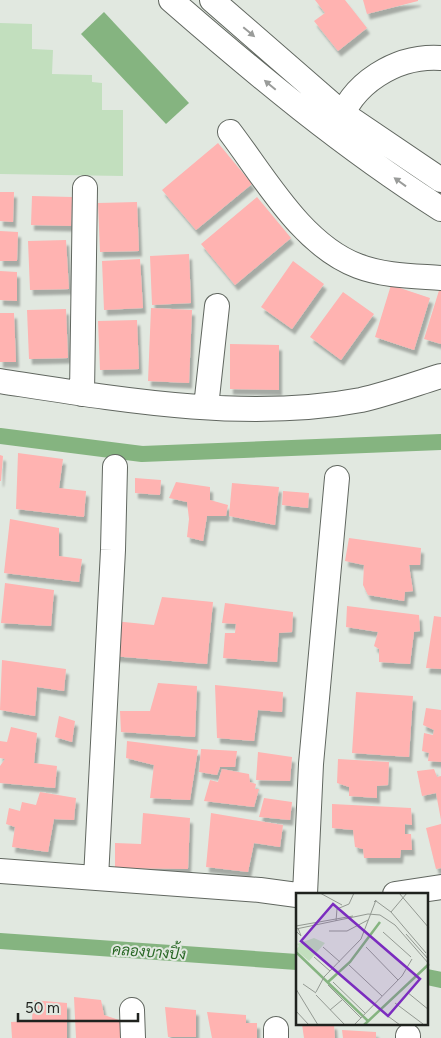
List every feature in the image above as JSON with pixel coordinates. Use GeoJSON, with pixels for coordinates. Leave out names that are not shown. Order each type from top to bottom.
{"type":"FeatureCollection","features":[{"type":"Feature","properties":{"kind":"street"},"geometry":{"type":"LineString","coordinates":[[172,0],[278,92],[336,136],[441,209]]}},
{"type":"Feature","properties":{"kind":"street"},"geometry":{"type":"LineString","coordinates":[[212,0],[342,112],[441,180]]}},
{"type":"Feature","properties":{"kind":"street"},"geometry":{"type":"LineString","coordinates":[[336,136],[342,112],[360,90],[379,73],[400,62],[427,57],[441,58]]}},
{"type":"Feature","properties":{"kind":"street"},"geometry":{"type":"LineString","coordinates":[[230,132],[308,235],[330,253],[358,266],[379,272],[441,278]]}},
{"type":"Feature","properties":{"kind":"street"},"geometry":{"type":"LineString","coordinates":[[82,394],[85,188]]}},
{"type":"Feature","properties":{"kind":"street"},"geometry":{"type":"LineString","coordinates":[[206,407],[217,306]]}},
{"type":"Feature","properties":{"kind":"street"},"geometry":{"type":"LineString","coordinates":[[0,381],[82,394],[206,407],[288,408],[362,400],[441,376]]}},
{"type":"Feature","properties":{"kind":"street"},"geometry":{"type":"LineString","coordinates":[[96,878],[113,550],[115,467]]}},
{"type":"Feature","properties":{"kind":"street"},"geometry":{"type":"LineString","coordinates":[[305,893],[311,764],[337,478]]}},
{"type":"Feature","properties":{"kind":"street"},"geometry":{"type":"LineString","coordinates":[[0,871],[260,890],[296,895]]}},
{"type":"Feature","properties":{"kind":"street"},"geometry":{"type":"LineString","coordinates":[[402,893],[441,887]]}},
{"type":"Feature","properties":{"kind":"street"},"geometry":{"type":"LineString","coordinates":[[132,1010],[133,1038]]}},
{"type":"Feature","properties":{"kind":"shaded area"},"geometry":{"type":"Polygon","coordinates":[[[104,12],[189,103],[166,124],[81,34],[104,12]]]}},
{"type":"Feature","properties":{"kind":"shaded area"},"geometry":{"type":"Polygon","coordinates":[[[0,23],[32,24],[32,49],[53,50],[52,74],[92,75],[92,82],[102,83],[102,110],[123,110],[123,176],[0,174],[0,23]]]}},
{"type":"Feature","properties":{"kind":"building"},"geometry":{"type":"Polygon","coordinates":[[[315,0],[345,0],[367,28],[338,51],[314,21],[325,13],[315,0]]]}},
{"type":"Feature","properties":{"kind":"building"},"geometry":{"type":"Polygon","coordinates":[[[363,0],[418,0],[418,1],[367,14],[363,0]]]}},
{"type":"Feature","properties":{"kind":"building"},"geometry":{"type":"Polygon","coordinates":[[[218,143],[252,184],[196,230],[162,190],[218,143]]]}},
{"type":"Feature","properties":{"kind":"building"},"geometry":{"type":"Polygon","coordinates":[[[0,192],[14,192],[13,222],[0,221],[0,192]]]}},
{"type":"Feature","properties":{"kind":"building"},"geometry":{"type":"Polygon","coordinates":[[[32,196],[72,197],[71,226],[31,225],[32,196]]]}},
{"type":"Feature","properties":{"kind":"building"},"geometry":{"type":"Polygon","coordinates":[[[257,197],[291,238],[235,285],[201,244],[257,197]]]}},
{"type":"Feature","properties":{"kind":"building"},"geometry":{"type":"Polygon","coordinates":[[[137,202],[139,251],[100,252],[98,203],[137,202]]]}},
{"type":"Feature","properties":{"kind":"building"},"geometry":{"type":"Polygon","coordinates":[[[0,231],[18,232],[17,261],[0,261],[0,231]]]}},
{"type":"Feature","properties":{"kind":"building"},"geometry":{"type":"Polygon","coordinates":[[[66,240],[69,289],[30,290],[28,241],[66,240]]]}},
{"type":"Feature","properties":{"kind":"building"},"geometry":{"type":"Polygon","coordinates":[[[189,254],[191,303],[152,305],[150,256],[189,254]]]}},
{"type":"Feature","properties":{"kind":"building"},"geometry":{"type":"Polygon","coordinates":[[[140,259],[143,308],[104,310],[102,261],[140,259]]]}},
{"type":"Feature","properties":{"kind":"building"},"geometry":{"type":"Polygon","coordinates":[[[293,261],[324,284],[292,329],[261,307],[293,261]]]}},
{"type":"Feature","properties":{"kind":"building"},"geometry":{"type":"Polygon","coordinates":[[[0,271],[17,272],[17,301],[0,300],[0,271]]]}},
{"type":"Feature","properties":{"kind":"building"},"geometry":{"type":"Polygon","coordinates":[[[441,284],[441,344],[424,339],[441,284]]]}},
{"type":"Feature","properties":{"kind":"building"},"geometry":{"type":"Polygon","coordinates":[[[391,285],[430,298],[414,350],[375,337],[391,285]]]}},
{"type":"Feature","properties":{"kind":"building"},"geometry":{"type":"Polygon","coordinates":[[[343,292],[374,314],[341,360],[310,337],[343,292]]]}},
{"type":"Feature","properties":{"kind":"building"},"geometry":{"type":"Polygon","coordinates":[[[151,308],[192,310],[189,383],[148,381],[151,308]]]}},
{"type":"Feature","properties":{"kind":"building"},"geometry":{"type":"Polygon","coordinates":[[[66,309],[68,358],[29,359],[27,310],[66,309]]]}},
{"type":"Feature","properties":{"kind":"building"},"geometry":{"type":"Polygon","coordinates":[[[0,313],[14,313],[16,362],[0,362],[0,313]]]}},
{"type":"Feature","properties":{"kind":"building"},"geometry":{"type":"Polygon","coordinates":[[[137,320],[139,369],[100,370],[98,321],[137,320]]]}},
{"type":"Feature","properties":{"kind":"building"},"geometry":{"type":"Polygon","coordinates":[[[230,344],[279,345],[279,390],[230,389],[230,344]]]}},
{"type":"Feature","properties":{"kind":"building"},"geometry":{"type":"Polygon","coordinates":[[[18,453],[63,459],[59,488],[86,491],[84,517],[16,509],[18,453]]]}},
{"type":"Feature","properties":{"kind":"building"},"geometry":{"type":"Polygon","coordinates":[[[0,455],[3,456],[1,481],[0,481],[0,455]]]}},
{"type":"Feature","properties":{"kind":"building"},"geometry":{"type":"Polygon","coordinates":[[[135,478],[161,480],[160,495],[135,493],[135,478]]]}},
{"type":"Feature","properties":{"kind":"building"},"geometry":{"type":"Polygon","coordinates":[[[176,482],[210,487],[210,500],[228,505],[226,516],[207,516],[203,541],[187,537],[189,519],[187,502],[169,498],[176,482]]]}},
{"type":"Feature","properties":{"kind":"building"},"geometry":{"type":"Polygon","coordinates":[[[232,483],[279,487],[275,525],[229,516],[232,483]]]}},
{"type":"Feature","properties":{"kind":"building"},"geometry":{"type":"Polygon","coordinates":[[[283,491],[309,493],[308,508],[282,505],[283,491]]]}},
{"type":"Feature","properties":{"kind":"building"},"geometry":{"type":"Polygon","coordinates":[[[10,519],[59,528],[59,556],[82,559],[79,582],[4,573],[10,519]]]}},
{"type":"Feature","properties":{"kind":"building"},"geometry":{"type":"Polygon","coordinates":[[[349,538],[421,548],[420,565],[409,565],[413,591],[405,592],[404,601],[368,595],[363,585],[364,565],[345,561],[349,538]]]}},
{"type":"Feature","properties":{"kind":"building"},"geometry":{"type":"Polygon","coordinates":[[[5,583],[54,590],[51,626],[1,623],[5,583]]]}},
{"type":"Feature","properties":{"kind":"building"},"geometry":{"type":"Polygon","coordinates":[[[162,597],[213,602],[207,664],[112,656],[114,621],[154,625],[162,597]]]}},
{"type":"Feature","properties":{"kind":"building"},"geometry":{"type":"Polygon","coordinates":[[[225,603],[293,612],[292,632],[279,633],[277,662],[223,658],[225,633],[235,633],[236,624],[222,623],[225,603]]]}},
{"type":"Feature","properties":{"kind":"building"},"geometry":{"type":"Polygon","coordinates":[[[347,606],[419,615],[420,631],[414,632],[410,664],[379,662],[379,649],[374,646],[378,632],[346,627],[347,606]]]}},
{"type":"Feature","properties":{"kind":"building"},"geometry":{"type":"Polygon","coordinates":[[[434,616],[441,617],[441,669],[426,668],[434,616]]]}},
{"type":"Feature","properties":{"kind":"building"},"geometry":{"type":"Polygon","coordinates":[[[2,660],[66,669],[64,691],[37,687],[35,716],[0,710],[2,660]]]}},
{"type":"Feature","properties":{"kind":"building"},"geometry":{"type":"Polygon","coordinates":[[[158,683],[197,686],[195,737],[121,732],[120,711],[150,711],[158,683]]]}},
{"type":"Feature","properties":{"kind":"building"},"geometry":{"type":"Polygon","coordinates":[[[215,685],[283,692],[282,712],[258,710],[254,741],[217,738],[215,685]]]}},
{"type":"Feature","properties":{"kind":"building"},"geometry":{"type":"Polygon","coordinates":[[[356,692],[413,696],[409,757],[352,753],[356,692]]]}},
{"type":"Feature","properties":{"kind":"building"},"geometry":{"type":"Polygon","coordinates":[[[426,708],[441,710],[441,762],[428,761],[429,753],[422,751],[424,733],[433,735],[434,730],[423,725],[426,708]]]}},
{"type":"Feature","properties":{"kind":"building"},"geometry":{"type":"Polygon","coordinates":[[[59,716],[75,721],[72,742],[55,737],[59,716]]]}},
{"type":"Feature","properties":{"kind":"building"},"geometry":{"type":"Polygon","coordinates":[[[11,727],[37,733],[34,763],[57,766],[55,788],[0,783],[0,766],[5,759],[0,758],[0,741],[7,742],[11,727]]]}},
{"type":"Feature","properties":{"kind":"building"},"geometry":{"type":"Polygon","coordinates":[[[127,741],[198,750],[190,800],[150,798],[154,765],[126,758],[127,741]]]}},
{"type":"Feature","properties":{"kind":"building"},"geometry":{"type":"Polygon","coordinates":[[[201,749],[237,751],[235,767],[220,767],[217,775],[199,772],[201,749]]]}},
{"type":"Feature","properties":{"kind":"building"},"geometry":{"type":"Polygon","coordinates":[[[258,752],[292,757],[290,781],[256,780],[258,752]]]}},
{"type":"Feature","properties":{"kind":"building"},"geometry":{"type":"Polygon","coordinates":[[[338,759],[389,762],[388,785],[377,786],[377,798],[349,796],[349,787],[337,783],[338,759]]]}},
{"type":"Feature","properties":{"kind":"building"},"geometry":{"type":"Polygon","coordinates":[[[222,769],[249,774],[250,782],[256,784],[255,789],[259,789],[254,807],[204,801],[210,780],[218,782],[222,769]]]}},
{"type":"Feature","properties":{"kind":"building"},"geometry":{"type":"Polygon","coordinates":[[[434,769],[437,777],[441,776],[441,820],[436,793],[422,796],[417,771],[434,769]]]}},
{"type":"Feature","properties":{"kind":"building"},"geometry":{"type":"Polygon","coordinates":[[[40,792],[76,798],[74,820],[54,819],[48,852],[12,847],[15,827],[6,824],[9,808],[20,811],[22,802],[36,805],[40,792]]]}},
{"type":"Feature","properties":{"kind":"building"},"geometry":{"type":"Polygon","coordinates":[[[264,798],[292,802],[290,820],[259,817],[264,798]]]}},
{"type":"Feature","properties":{"kind":"building"},"geometry":{"type":"Polygon","coordinates":[[[332,804],[411,808],[412,825],[405,824],[405,834],[411,834],[412,850],[401,850],[400,858],[364,858],[363,849],[355,847],[353,830],[332,828],[332,804]]]}},
{"type":"Feature","properties":{"kind":"building"},"geometry":{"type":"Polygon","coordinates":[[[143,813],[190,818],[188,869],[115,868],[115,843],[141,844],[143,813]]]}},
{"type":"Feature","properties":{"kind":"building"},"geometry":{"type":"Polygon","coordinates":[[[211,813],[283,825],[280,847],[254,843],[248,872],[206,867],[211,813]]]}},
{"type":"Feature","properties":{"kind":"building"},"geometry":{"type":"Polygon","coordinates":[[[441,824],[441,868],[436,869],[426,828],[441,824]]]}},
{"type":"Feature","properties":{"kind":"building"},"geometry":{"type":"Polygon","coordinates":[[[74,997],[101,1000],[104,1015],[122,1021],[123,1038],[76,1038],[74,997]]]}},
{"type":"Feature","properties":{"kind":"building"},"geometry":{"type":"Polygon","coordinates":[[[33,1000],[67,1003],[67,1038],[12,1038],[11,1022],[32,1021],[33,1000]]]}},
{"type":"Feature","properties":{"kind":"building"},"geometry":{"type":"Polygon","coordinates":[[[165,1007],[196,1010],[196,1037],[168,1037],[165,1007]]]}},
{"type":"Feature","properties":{"kind":"building"},"geometry":{"type":"Polygon","coordinates":[[[207,1012],[246,1015],[246,1023],[257,1023],[257,1038],[212,1038],[207,1012]]]}},
{"type":"Feature","properties":{"kind":"building"},"geometry":{"type":"Polygon","coordinates":[[[302,1026],[334,1026],[335,1038],[304,1038],[302,1026]]]}},
{"type":"Feature","properties":{"kind":"building"},"geometry":{"type":"Polygon","coordinates":[[[342,1030],[376,1032],[376,1038],[343,1038],[342,1030]]]}},
{"type":"Feature","properties":{"kind":"waterway"},"geometry":{"type":"LineString","coordinates":[[0,436],[142,454],[441,442]]}},
{"type":"Feature","properties":{"kind":"waterway","name":"คลองบางปิ้ง"},"geometry":{"type":"LineString","coordinates":[[0,941],[296,962]]}},
{"type":"Feature","properties":{"kind":"waterway","name":"คลองบางปิ้ง"},"geometry":{"type":"LineString","coordinates":[[428,977],[441,980]]}}]}
